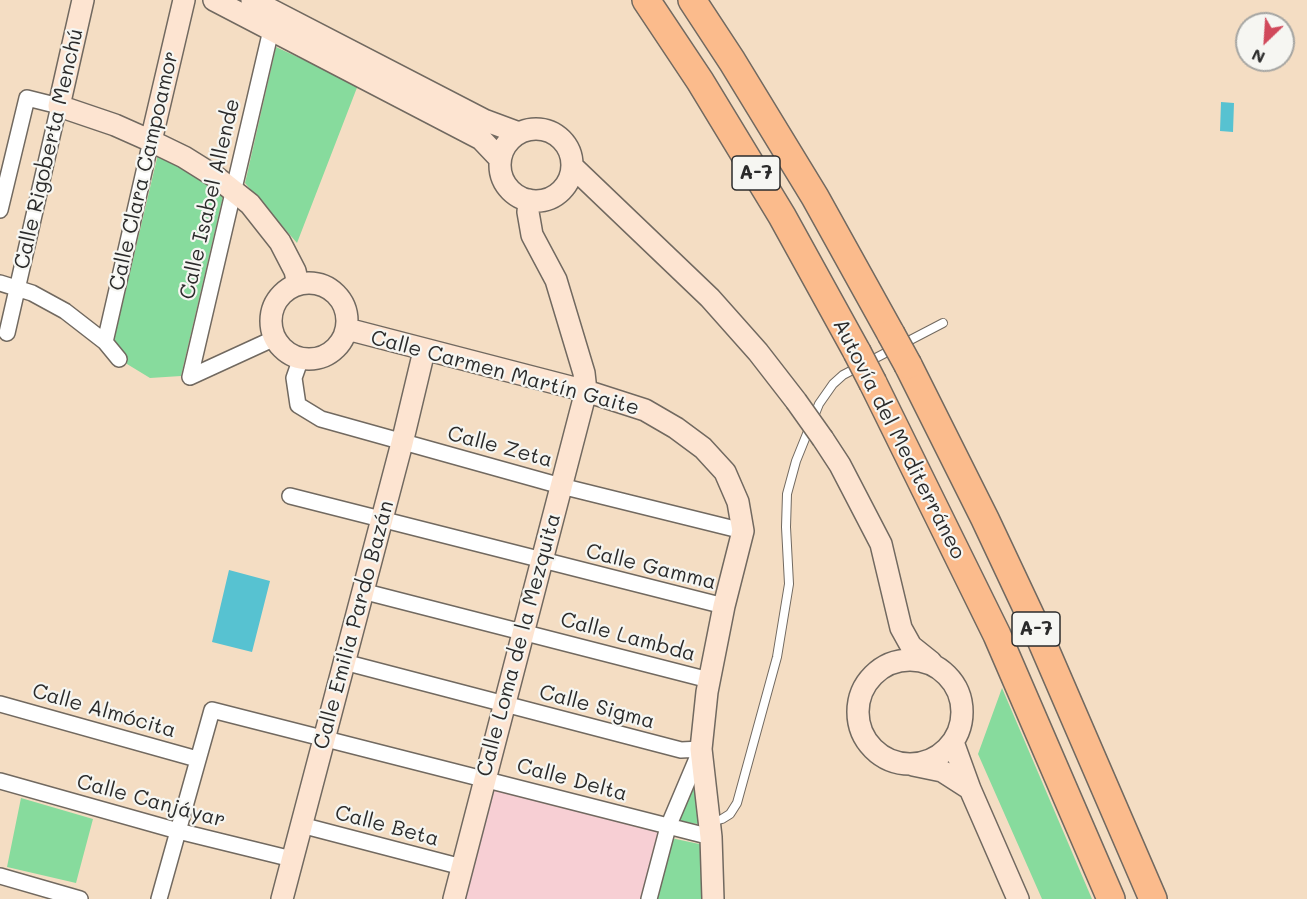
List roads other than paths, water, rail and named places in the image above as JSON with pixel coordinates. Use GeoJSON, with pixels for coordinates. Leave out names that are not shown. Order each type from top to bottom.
{"type":"FeatureCollection","features":[{"type":"Feature","properties":{"kind":"highway","name":"Autovía del Mediterráneo"},"geometry":{"type":"LineString","coordinates":[[646,0],[700,81],[782,216],[857,352],[997,635],[1111,899]]}},
{"type":"Feature","properties":{"kind":"highway","name":"Autovía del Mediterráneo"},"geometry":{"type":"LineString","coordinates":[[692,0],[815,197],[908,365],[1032,619],[1153,899]]}},
{"type":"Feature","properties":{"kind":"street","name":"Calle Rigoberta Menchú"},"geometry":{"type":"LineString","coordinates":[[7,333],[83,0]]}},
{"type":"Feature","properties":{"kind":"street","name":"Calle Clara Campoamor"},"geometry":{"type":"LineString","coordinates":[[105,342],[184,0]]}},
{"type":"Feature","properties":{"kind":"street"},"geometry":{"type":"LineString","coordinates":[[214,0],[481,139],[500,159]]}},
{"type":"Feature","properties":{"kind":"street"},"geometry":{"type":"LineString","coordinates":[[252,0],[484,120],[519,133]]}},
{"type":"Feature","properties":{"kind":"street","name":"Calle Isabel Allende"},"geometry":{"type":"LineString","coordinates":[[271,30],[190,377],[274,338]]}},
{"type":"Feature","properties":{"kind":"street","name":"Calle Rigoberta Menchú"},"geometry":{"type":"LineString","coordinates":[[0,210],[27,98],[59,106]]}},
{"type":"Feature","properties":{"kind":"street"},"geometry":{"type":"LineString","coordinates":[[59,106],[115,125],[184,156],[233,190],[250,204],[280,242],[295,271],[298,284]]}},
{"type":"Feature","properties":{"kind":"street"},"geometry":{"type":"LineString","coordinates":[[550,198],[566,186],[573,167],[569,148],[556,134],[538,128],[519,133],[507,143],[500,159],[501,173],[506,185],[516,195],[539,201],[578,194],[597,200],[621,214]]}},
{"type":"Feature","properties":{"kind":"street"},"geometry":{"type":"LineString","coordinates":[[573,167],[710,298],[758,352],[796,401],[840,465],[882,544],[901,628],[911,646],[941,669],[952,681],[960,695],[962,711],[960,727],[953,742],[941,754],[927,762],[910,764]]}},
{"type":"Feature","properties":{"kind":"street"},"geometry":{"type":"LineString","coordinates":[[529,200],[528,212],[532,235],[556,280],[584,373],[586,391]]}},
{"type":"Feature","properties":{"kind":"street"},"geometry":{"type":"LineString","coordinates":[[0,283],[32,293],[65,311],[105,342],[119,359]]}},
{"type":"Feature","properties":{"kind":"street"},"geometry":{"type":"LineString","coordinates":[[298,284],[318,284],[335,293],[343,303],[347,316],[346,329],[342,340],[334,350],[313,359],[301,358],[290,354],[274,338],[271,316],[274,305],[288,288],[298,284]]}},
{"type":"Feature","properties":{"kind":"street","name":"Calle Carmen Martín Gaite"},"geometry":{"type":"LineString","coordinates":[[346,329],[586,391],[645,410],[676,428],[703,448],[725,472],[738,501],[743,531]]}},
{"type":"Feature","properties":{"kind":"street","name":"Calle Emilia Pardo Bazán"},"geometry":{"type":"LineString","coordinates":[[282,899],[424,351]]}},
{"type":"Feature","properties":{"kind":"street","name":"Calle Zeta"},"geometry":{"type":"LineString","coordinates":[[301,358],[294,378],[298,405],[321,419],[561,486],[743,531]]}},
{"type":"Feature","properties":{"kind":"street","name":"Calle Loma de la Mezquita"},"geometry":{"type":"LineString","coordinates":[[454,899],[586,391]]}},
{"type":"Feature","properties":{"kind":"street","name":"Calle Gamma"},"geometry":{"type":"LineString","coordinates":[[290,496],[724,606]]}},
{"type":"Feature","properties":{"kind":"street"},"geometry":{"type":"LineString","coordinates":[[713,899],[710,830],[701,749],[709,680],[724,606],[743,531]]}},
{"type":"Feature","properties":{"kind":"street","name":"Calle Lambda"},"geometry":{"type":"LineString","coordinates":[[362,591],[709,680]]}},
{"type":"Feature","properties":{"kind":"street"},"geometry":{"type":"LineString","coordinates":[[885,665],[901,628]]}},
{"type":"Feature","properties":{"kind":"street"},"geometry":{"type":"LineString","coordinates":[[941,669],[914,659],[899,660],[885,665],[871,676],[861,690],[857,707],[858,724],[866,740],[878,753],[893,761],[942,771],[970,789]]}},
{"type":"Feature","properties":{"kind":"street","name":"Calle Sigma"},"geometry":{"type":"LineString","coordinates":[[344,662],[681,750],[701,749]]}},
{"type":"Feature","properties":{"kind":"street","name":"Calle Almócita"},"geometry":{"type":"LineString","coordinates":[[0,704],[197,759]]}},
{"type":"Feature","properties":{"kind":"street","name":"Calle Delta"},"geometry":{"type":"LineString","coordinates":[[197,759],[212,710],[668,826],[710,830]]}},
{"type":"Feature","properties":{"kind":"street"},"geometry":{"type":"LineString","coordinates":[[953,742],[970,789],[1018,899]]}},
{"type":"Feature","properties":{"kind":"street"},"geometry":{"type":"LineString","coordinates":[[649,899],[668,826],[701,749]]}},
{"type":"Feature","properties":{"kind":"street"},"geometry":{"type":"LineString","coordinates":[[159,899],[197,759]]}},
{"type":"Feature","properties":{"kind":"street","name":"Calle Canjáyar"},"geometry":{"type":"LineString","coordinates":[[0,780],[178,831],[292,859]]}},
{"type":"Feature","properties":{"kind":"street","name":"Calle Beta"},"geometry":{"type":"LineString","coordinates":[[301,825],[462,867]]}},
{"type":"Feature","properties":{"kind":"street"},"geometry":{"type":"LineString","coordinates":[[0,876],[80,899]]}},
{"type":"Feature","properties":{"kind":"lane"},"geometry":{"type":"LineString","coordinates":[[710,830],[730,814],[736,803],[777,657],[789,584],[787,494],[796,461],[819,404],[833,384],[843,375],[943,323]]}},
{"type":"Feature","properties":{"kind":"water"},"geometry":{"type":"Polygon","coordinates":[[[1221,102],[1234,103],[1233,132],[1220,131],[1221,102]]]}},
{"type":"Feature","properties":{"kind":"water"},"geometry":{"type":"Polygon","coordinates":[[[229,570],[270,581],[252,652],[212,642],[229,570]]]}}]}
